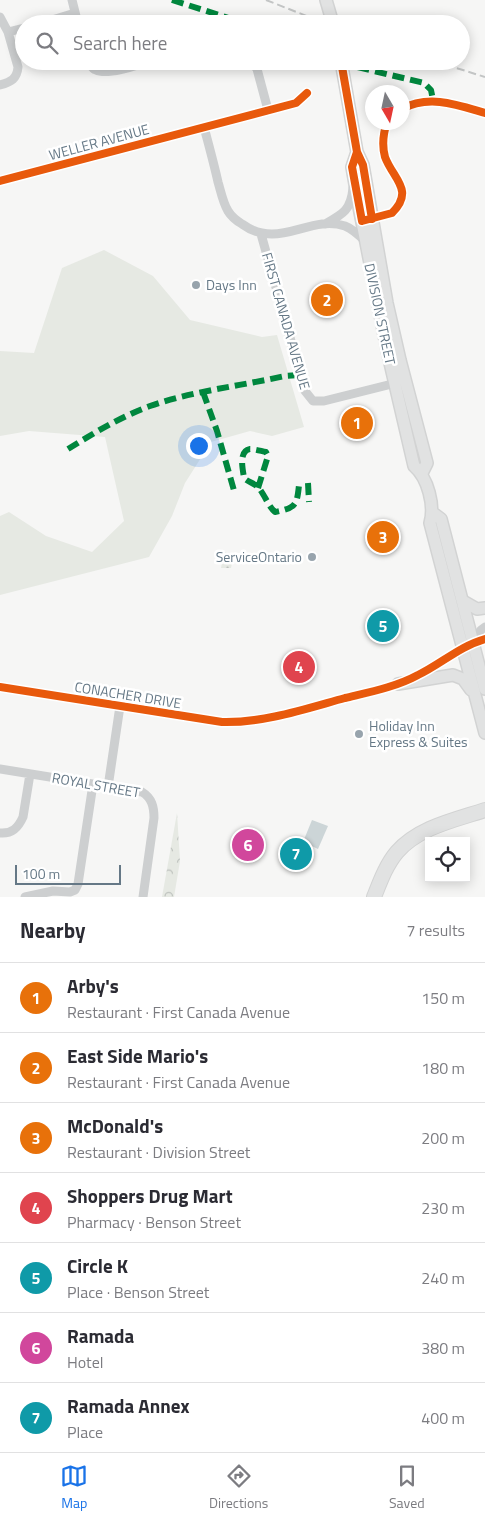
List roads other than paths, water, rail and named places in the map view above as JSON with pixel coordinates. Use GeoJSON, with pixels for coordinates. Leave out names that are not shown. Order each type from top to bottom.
{"type":"FeatureCollection","features":[{"type":"Feature","properties":{"kind":"highway"},"geometry":{"type":"LineString","coordinates":[[374,897],[388,865],[406,843],[417,835],[433,828],[485,810]]}},
{"type":"Feature","properties":{"kind":"main road"},"geometry":{"type":"LineString","coordinates":[[326,1],[330,15]]}},
{"type":"Feature","properties":{"kind":"main road","name":"DIVISION STREET"},"geometry":{"type":"LineString","coordinates":[[343,70],[357,152],[363,165],[387,303],[400,360],[400,382]]}},
{"type":"Feature","properties":{"kind":"main road","name":"DIVISION STREET"},"geometry":{"type":"LineString","coordinates":[[357,152],[352,167],[366,242],[400,382],[427,463],[422,473],[433,512],[430,523],[468,645],[485,689]]}},
{"type":"Feature","properties":{"kind":"main road","name":"DIVISION STREET"},"geometry":{"type":"LineString","coordinates":[[433,512],[441,519],[463,601],[468,645],[485,733]]}},
{"type":"Feature","properties":{"kind":"main road"},"geometry":{"type":"LineString","coordinates":[[463,601],[476,609],[485,608]]}},
{"type":"Feature","properties":{"kind":"main road"},"geometry":{"type":"LineString","coordinates":[[398,684],[453,675],[464,679],[479,708]]}},
{"type":"Feature","properties":{"kind":"street"},"geometry":{"type":"LineString","coordinates":[[72,0],[76,14],[72,15]]}},
{"type":"Feature","properties":{"kind":"street"},"geometry":{"type":"LineString","coordinates":[[0,17],[8,32],[15,56]]}},
{"type":"Feature","properties":{"kind":"street"},"geometry":{"type":"LineString","coordinates":[[8,32],[15,30]]}},
{"type":"Feature","properties":{"kind":"street"},"geometry":{"type":"LineString","coordinates":[[0,85],[13,80],[17,70]]}},
{"type":"Feature","properties":{"kind":"street"},"geometry":{"type":"LineString","coordinates":[[95,70],[105,72],[116,70]]}},
{"type":"Feature","properties":{"kind":"street"},"geometry":{"type":"LineString","coordinates":[[257,70],[268,110]]}},
{"type":"Feature","properties":{"kind":"street","name":"WELLER AVENUE"},"geometry":{"type":"LineString","coordinates":[[0,181],[296,103],[307,93]]}},
{"type":"Feature","properties":{"kind":"street"},"geometry":{"type":"LineString","coordinates":[[204,127],[222,198],[228,212],[237,221],[261,234],[273,235],[325,224],[341,215],[348,209],[355,178]]}},
{"type":"Feature","properties":{"kind":"street"},"geometry":{"type":"LineString","coordinates":[[325,224],[347,227],[366,242]]}},
{"type":"Feature","properties":{"kind":"street","name":"FIRST CANADA AVENUE"},"geometry":{"type":"LineString","coordinates":[[261,234],[300,375],[305,391],[309,396],[313,400],[324,401],[400,382]]}},
{"type":"Feature","properties":{"kind":"street"},"geometry":{"type":"LineString","coordinates":[[468,645],[485,628]]}},
{"type":"Feature","properties":{"kind":"street"},"geometry":{"type":"LineString","coordinates":[[468,645],[485,639]]}},
{"type":"Feature","properties":{"kind":"street","name":"CONACHER DRIVE"},"geometry":{"type":"LineString","coordinates":[[0,688],[222,722],[252,721],[398,684],[417,676],[468,645]]}},
{"type":"Feature","properties":{"kind":"street"},"geometry":{"type":"LineString","coordinates":[[108,786],[120,706]]}},
{"type":"Feature","properties":{"kind":"street","name":"ROYAL STREET"},"geometry":{"type":"LineString","coordinates":[[0,769],[142,792],[147,795],[153,806],[154,818],[143,897]]}},
{"type":"Feature","properties":{"kind":"street"},"geometry":{"type":"LineString","coordinates":[[0,833],[10,832],[20,824],[23,817],[30,774]]}},
{"type":"Feature","properties":{"kind":"street"},"geometry":{"type":"LineString","coordinates":[[25,897],[46,892],[70,892],[75,890],[78,884],[93,784]]}},
{"type":"Feature","properties":{"kind":"railway"},"geometry":{"type":"LineString","coordinates":[[266,0],[304,15]]}},
{"type":"Feature","properties":{"kind":"railway"},"geometry":{"type":"LineString","coordinates":[[463,70],[485,77]]}},
{"type":"Feature","properties":{"kind":"place","name":"Days Inn"},"geometry":{"type":"Point","coordinates":[196,285]}},
{"type":"Feature","properties":{"kind":"place","name":"East Side Mario's"},"geometry":{"type":"Point","coordinates":[327,300]}},
{"type":"Feature","properties":{"kind":"place","name":"Arby's"},"geometry":{"type":"Point","coordinates":[357,423]}},
{"type":"Feature","properties":{"kind":"place","name":"McDonald's"},"geometry":{"type":"Point","coordinates":[383,537]}},
{"type":"Feature","properties":{"kind":"place","name":"ServiceOntario"},"geometry":{"type":"Point","coordinates":[312,557]}},
{"type":"Feature","properties":{"kind":"place","name":"Circle K"},"geometry":{"type":"Point","coordinates":[383,626]}},
{"type":"Feature","properties":{"kind":"place","name":"Shoppers Drug Mart"},"geometry":{"type":"Point","coordinates":[299,667]}},
{"type":"Feature","properties":{"kind":"place","name":"Holiday Inn Express & Suites"},"geometry":{"type":"Point","coordinates":[359,734]}},
{"type":"Feature","properties":{"kind":"place","name":"Ramada"},"geometry":{"type":"Point","coordinates":[248,845]}},
{"type":"Feature","properties":{"kind":"place","name":"Ramada Annex"},"geometry":{"type":"Point","coordinates":[296,854]}}]}
